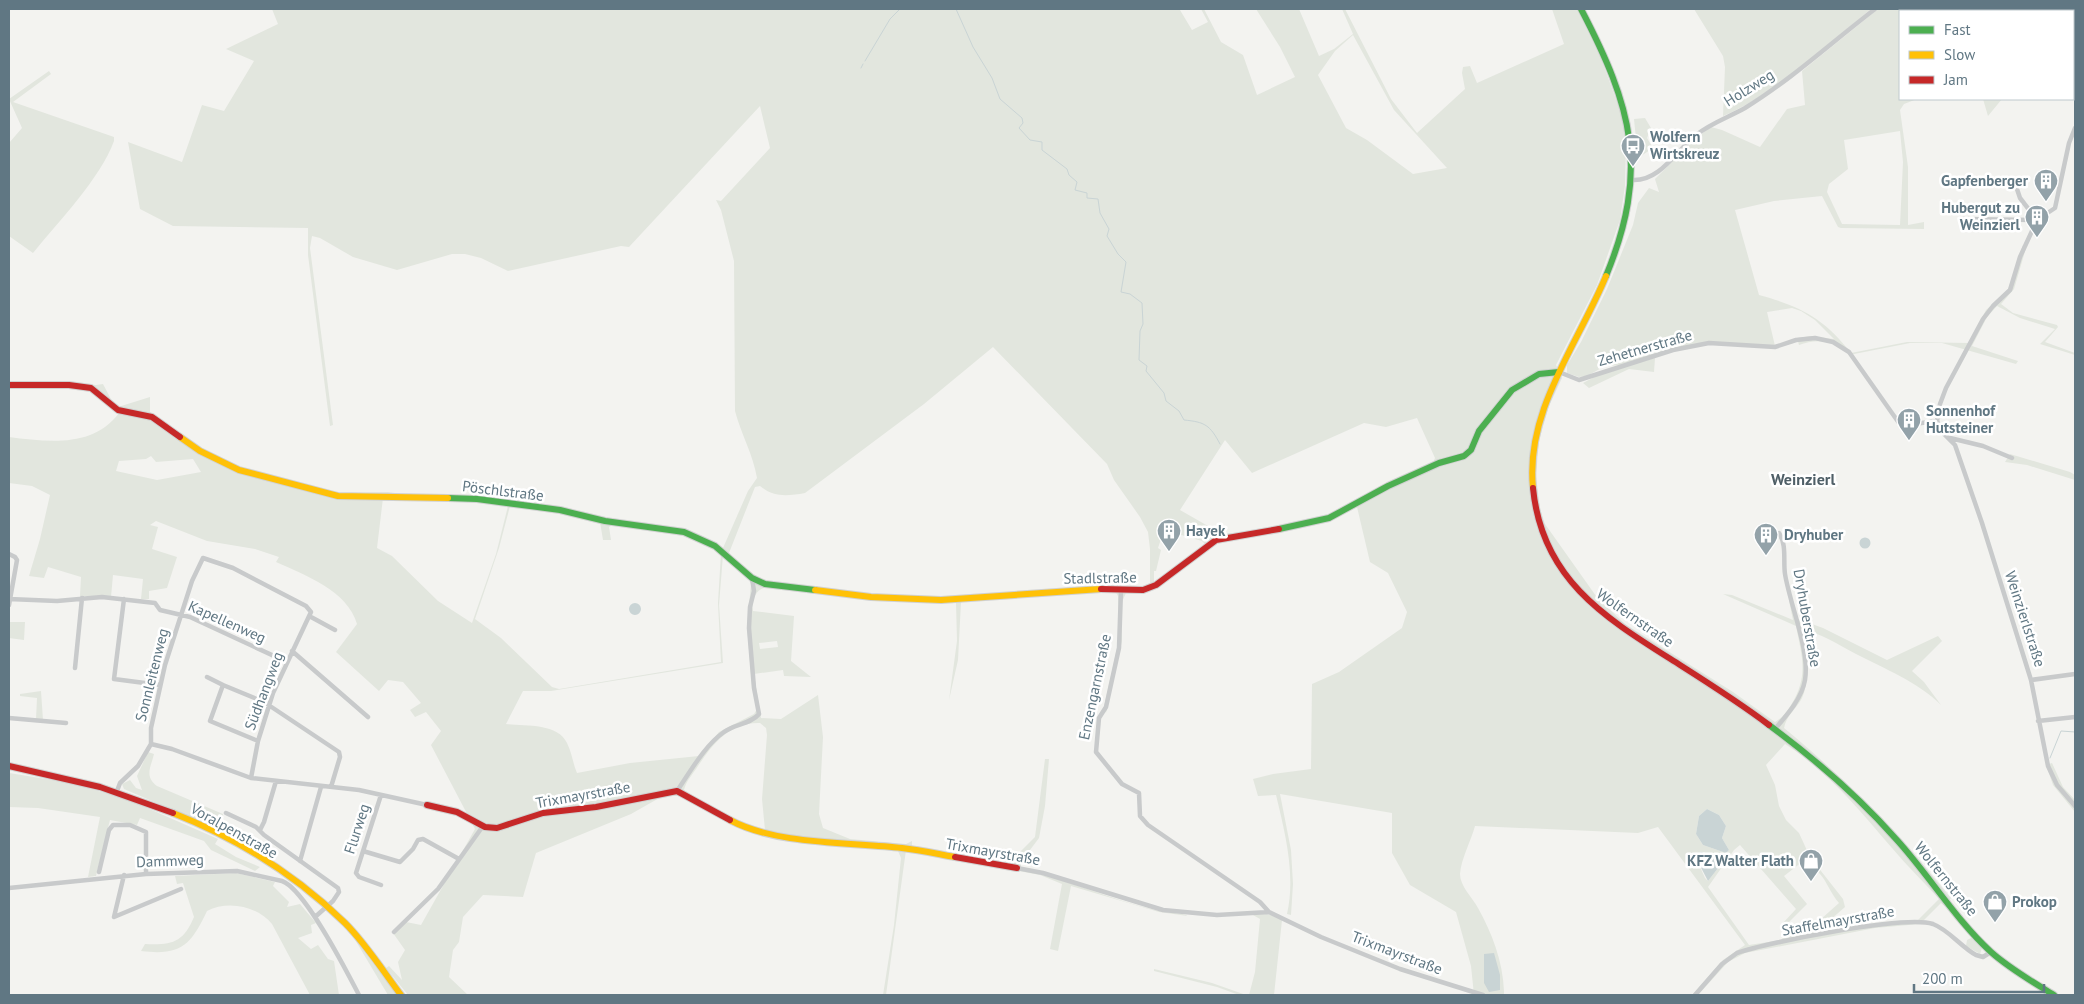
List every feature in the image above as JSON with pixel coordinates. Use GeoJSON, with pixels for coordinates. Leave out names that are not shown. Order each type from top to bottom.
{"type":"FeatureCollection","features":[{"type":"Feature","properties":{"kind":"street","name":"Wolfernstraße"},"geometry":{"type":"LineString","coordinates":[[1581,9],[1612,67],[1626,106],[1632,146],[1633,180],[1626,222],[1609,273],[1559,372],[1539,421],[1532,468],[1533,487],[1546,541],[1562,571],[1582,595],[1613,622],[1732,698],[1825,768],[1888,830],[1991,952],[2054,995]]}},
{"type":"Feature","properties":{"kind":"street","name":"Holzweg"},"geometry":{"type":"LineString","coordinates":[[1633,180],[1644,179],[1657,174],[1672,156],[1696,135],[1744,108],[1804,66],[1875,9]]}},
{"type":"Feature","properties":{"kind":"street"},"geometry":{"type":"LineString","coordinates":[[1961,219],[2036,220],[2055,208],[2075,128]]}},
{"type":"Feature","properties":{"kind":"street"},"geometry":{"type":"LineString","coordinates":[[2017,189],[2025,205],[2036,220]]}},
{"type":"Feature","properties":{"kind":"street"},"geometry":{"type":"LineString","coordinates":[[1937,421],[1940,404],[1946,388],[1978,328],[1988,312],[2010,290],[2020,257],[2036,220]]}},
{"type":"Feature","properties":{"kind":"street","name":"Zehetnerstraße"},"geometry":{"type":"LineString","coordinates":[[1559,372],[1579,380],[1673,350],[1709,343],[1775,348],[1796,340],[1815,338],[1833,342],[1849,352],[1899,423],[1906,426],[1937,421]]}},
{"type":"Feature","properties":{"kind":"street","name":"Stadlstraße"},"geometry":{"type":"LineString","coordinates":[[752,578],[765,584],[871,596],[941,600],[994,598],[1084,589],[1140,590],[1152,587],[1216,540],[1267,532],[1329,518],[1388,486],[1439,463],[1464,456],[1471,450],[1479,431],[1512,390],[1539,374],[1559,372]]}},
{"type":"Feature","properties":{"kind":"street","name":"Pöschlstraße"},"geometry":{"type":"LineString","coordinates":[[9,384],[69,384],[91,388],[118,410],[149,416],[200,451],[239,470],[318,492],[338,496],[387,495],[477,498],[684,532],[726,553],[752,578]]}},
{"type":"Feature","properties":{"kind":"street","name":"Weinzierlstraße"},"geometry":{"type":"LineString","coordinates":[[1937,421],[1942,432],[1955,445],[1967,479],[2031,680],[2048,766],[2057,785],[2075,806]]}},
{"type":"Feature","properties":{"kind":"street"},"geometry":{"type":"LineString","coordinates":[[1950,438],[1983,446],[2012,458]]}},
{"type":"Feature","properties":{"kind":"street","name":"Dryhuberstraße"},"geometry":{"type":"LineString","coordinates":[[1775,729],[1800,695],[1805,676],[1800,636],[1787,587],[1784,541],[1779,533]]}},
{"type":"Feature","properties":{"kind":"street"},"geometry":{"type":"LineString","coordinates":[[9,554],[16,557],[9,605]]}},
{"type":"Feature","properties":{"kind":"street","name":"Sonnleitenweg"},"geometry":{"type":"LineString","coordinates":[[117,791],[120,783],[135,770],[151,744],[150,735],[160,685],[181,614],[203,558],[233,568],[277,590],[309,608],[311,617]]}},
{"type":"Feature","properties":{"kind":"street"},"geometry":{"type":"LineString","coordinates":[[678,791],[717,738],[729,728],[752,720],[759,714],[754,688],[749,628],[750,607],[754,591],[752,578]]}},
{"type":"Feature","properties":{"kind":"street"},"geometry":{"type":"LineString","coordinates":[[754,591],[765,584]]}},
{"type":"Feature","properties":{"kind":"street","name":"Enzengarnstraße"},"geometry":{"type":"LineString","coordinates":[[1121,590],[1119,648],[1106,707],[1098,718],[1096,752],[1122,784],[1139,793],[1139,813],[1148,825],[1249,894],[1269,912]]}},
{"type":"Feature","properties":{"kind":"street"},"geometry":{"type":"LineString","coordinates":[[74,668],[82,598]]}},
{"type":"Feature","properties":{"kind":"street","name":"Kapellenweg"},"geometry":{"type":"LineString","coordinates":[[9,600],[57,601],[82,598],[124,599],[155,603],[160,610],[181,614],[287,662]]}},
{"type":"Feature","properties":{"kind":"street"},"geometry":{"type":"LineString","coordinates":[[124,599],[114,679],[160,685]]}},
{"type":"Feature","properties":{"kind":"street"},"geometry":{"type":"LineString","coordinates":[[311,617],[335,630]]}},
{"type":"Feature","properties":{"kind":"street","name":"Südhangweg"},"geometry":{"type":"LineString","coordinates":[[251,778],[258,741],[269,705],[287,662],[311,617]]}},
{"type":"Feature","properties":{"kind":"street"},"geometry":{"type":"LineString","coordinates":[[292,652],[368,717]]}},
{"type":"Feature","properties":{"kind":"street"},"geometry":{"type":"LineString","coordinates":[[2031,680],[2075,674]]}},
{"type":"Feature","properties":{"kind":"street"},"geometry":{"type":"LineString","coordinates":[[207,677],[269,705],[338,752],[340,757],[331,787]]}},
{"type":"Feature","properties":{"kind":"street"},"geometry":{"type":"LineString","coordinates":[[223,685],[210,721],[258,741]]}},
{"type":"Feature","properties":{"kind":"street"},"geometry":{"type":"LineString","coordinates":[[2038,721],[2075,717]]}},
{"type":"Feature","properties":{"kind":"street"},"geometry":{"type":"LineString","coordinates":[[9,718],[66,724]]}},
{"type":"Feature","properties":{"kind":"street"},"geometry":{"type":"LineString","coordinates":[[151,744],[172,749],[251,778],[381,795],[463,814],[483,826],[428,900],[394,932]]}},
{"type":"Feature","properties":{"kind":"street","name":"Voralpenstraße"},"geometry":{"type":"LineString","coordinates":[[9,766],[63,776],[117,791],[194,822],[241,846],[283,873],[327,906],[358,938],[401,995]]}},
{"type":"Feature","properties":{"kind":"street"},"geometry":{"type":"LineString","coordinates":[[260,830],[276,781]]}},
{"type":"Feature","properties":{"kind":"street"},"geometry":{"type":"LineString","coordinates":[[300,860],[321,787]]}},
{"type":"Feature","properties":{"kind":"street","name":"Trixmayrstraße"},"geometry":{"type":"LineString","coordinates":[[483,826],[492,828],[508,826],[544,813],[596,808],[615,802],[678,791],[734,822],[770,833],[813,841],[903,848],[1043,873],[1163,910],[1217,915],[1269,912],[1321,937],[1400,969],[1483,995]]}},
{"type":"Feature","properties":{"kind":"street","name":"Flurweg"},"geometry":{"type":"LineString","coordinates":[[381,795],[356,873],[359,877],[381,885]]}},
{"type":"Feature","properties":{"kind":"street"},"geometry":{"type":"LineString","coordinates":[[226,813],[260,830],[264,835],[340,890],[315,917],[338,954],[359,995]]}},
{"type":"Feature","properties":{"kind":"street"},"geometry":{"type":"LineString","coordinates":[[100,872],[109,830],[113,825],[121,823],[146,832],[146,874]]}},
{"type":"Feature","properties":{"kind":"street"},"geometry":{"type":"LineString","coordinates":[[363,851],[400,862],[413,849],[418,840],[423,839],[458,860]]}},
{"type":"Feature","properties":{"kind":"street","name":"Dammweg"},"geometry":{"type":"LineString","coordinates":[[9,888],[146,874],[236,871],[259,874],[285,882],[315,917]]}},
{"type":"Feature","properties":{"kind":"street"},"geometry":{"type":"LineString","coordinates":[[124,876],[114,917],[181,889]]}},
{"type":"Feature","properties":{"kind":"street","name":"Staffelmayrstraße"},"geometry":{"type":"LineString","coordinates":[[1695,995],[1722,964],[1738,953],[1875,926],[1912,922],[1928,923],[1942,929],[1976,956],[1982,957],[1991,952]]}},
{"type":"Feature","properties":{"kind":"shaded area"},"geometry":{"type":"Polygon","coordinates":[[[272,9],[1180,10],[1192,30],[1208,22],[1201,9],[1204,9],[1221,42],[1243,55],[1257,95],[1295,77],[1280,47],[1256,9],[1299,9],[1319,56],[1334,49],[1353,34],[1342,9],[1345,9],[1391,99],[1417,133],[1465,89],[1462,73],[1463,67],[1470,66],[1477,83],[1564,44],[1552,9],[1577,9],[1601,58],[1623,119],[1626,144],[1625,186],[1620,220],[1597,285],[1556,365],[1562,378],[1549,406],[1539,440],[1536,476],[1540,509],[1545,524],[1596,596],[1625,624],[1733,692],[1775,722],[1788,710],[1797,695],[1800,685],[1802,657],[1796,626],[1723,594],[1732,595],[1793,620],[1789,601],[1793,601],[1798,619],[1823,628],[1887,660],[1938,636],[1942,641],[1912,671],[1924,682],[1941,705],[1922,689],[1901,676],[1822,636],[1800,629],[1807,672],[1805,690],[1784,728],[1872,808],[1912,852],[1951,898],[1947,904],[1948,909],[1941,903],[1920,924],[1875,928],[1745,953],[1728,962],[1698,995],[1692,995],[1723,960],[1745,945],[1658,827],[1638,833],[1475,826],[1462,862],[1460,874],[1464,887],[1478,908],[1492,938],[1499,959],[1504,995],[1474,995],[1471,966],[1456,912],[1410,885],[1392,853],[1392,813],[1280,794],[1291,850],[1293,884],[1291,915],[1287,914],[1290,869],[1286,839],[1276,795],[1258,796],[1253,779],[1273,774],[1311,769],[1312,684],[1339,672],[1402,628],[1407,612],[1388,573],[1370,562],[1357,507],[1310,524],[1261,535],[1224,540],[1205,549],[1205,544],[1202,541],[1164,530],[1158,548],[1161,550],[1156,571],[1154,571],[1154,588],[1145,592],[1126,593],[1121,604],[1122,641],[1106,713],[1104,707],[1119,639],[1118,596],[1115,591],[1078,591],[961,602],[958,660],[949,700],[957,641],[956,603],[885,600],[768,587],[760,590],[755,595],[753,611],[794,616],[791,661],[811,677],[784,676],[783,670],[754,674],[761,718],[781,719],[818,695],[823,737],[819,814],[823,828],[850,839],[906,844],[912,841],[912,846],[1003,863],[1010,862],[1035,837],[1045,759],[1049,759],[1045,806],[1039,838],[1021,862],[1021,870],[1038,874],[1055,879],[1159,911],[1188,916],[1159,912],[1071,886],[1058,951],[1050,949],[1062,884],[1040,875],[906,850],[886,995],[883,995],[894,925],[901,858],[898,851],[793,840],[756,832],[728,822],[685,797],[670,795],[661,797],[631,814],[536,853],[523,897],[483,895],[463,917],[459,942],[453,950],[449,977],[468,995],[408,995],[386,968],[389,966],[402,980],[398,962],[405,950],[393,933],[406,922],[421,925],[475,829],[431,745],[441,731],[426,712],[415,717],[410,710],[421,703],[403,682],[388,680],[379,691],[336,652],[357,624],[352,612],[335,593],[312,579],[276,562],[279,557],[255,549],[207,541],[156,521],[150,525],[158,527],[152,549],[177,557],[167,588],[149,591],[149,599],[141,599],[143,579],[113,575],[111,597],[80,596],[81,577],[48,567],[44,578],[29,576],[50,495],[32,486],[9,483],[9,437],[54,441],[83,437],[96,432],[108,424],[119,413],[98,394],[87,388],[65,385],[9,386],[9,383],[59,382],[103,384],[113,403],[118,407],[150,397],[150,412],[188,441],[213,456],[249,471],[296,485],[339,494],[388,492],[409,495],[464,496],[547,506],[607,519],[682,529],[723,548],[748,491],[757,478],[753,461],[735,411],[734,261],[721,210],[716,200],[721,201],[770,148],[760,106],[629,247],[621,246],[508,271],[481,258],[465,254],[452,254],[397,270],[353,257],[320,238],[312,236],[310,248],[333,425],[330,426],[308,255],[308,228],[173,226],[140,209],[128,142],[182,162],[202,105],[224,111],[254,61],[226,49],[278,24],[272,9]],[[1353,35],[1335,51],[1318,75],[1346,128],[1367,140],[1413,174],[1447,168],[1394,110],[1353,35]],[[993,347],[924,404],[805,493],[787,495],[771,493],[760,486],[755,487],[729,553],[755,575],[774,584],[871,594],[940,598],[995,596],[1073,587],[1138,588],[1150,584],[1148,532],[1140,517],[1114,480],[1107,464],[993,347]],[[1417,418],[1386,427],[1364,423],[1252,473],[1225,440],[1180,510],[1222,534],[1260,531],[1326,517],[1379,488],[1433,463],[1435,458],[1417,418]],[[151,456],[146,459],[119,461],[116,471],[157,480],[201,472],[193,459],[156,462],[151,456]],[[383,498],[377,548],[392,556],[438,601],[472,623],[496,554],[508,506],[480,501],[383,498]],[[510,506],[499,548],[475,619],[501,638],[552,687],[559,689],[721,662],[718,603],[721,553],[690,536],[623,525],[609,527],[611,540],[603,540],[600,522],[554,511],[510,506]],[[723,555],[719,605],[723,663],[551,691],[523,691],[506,724],[540,727],[556,732],[567,743],[577,773],[630,763],[699,756],[719,732],[754,714],[757,709],[752,687],[747,626],[751,584],[746,574],[723,555]],[[777,641],[759,643],[760,649],[778,647],[777,641]],[[760,723],[739,726],[716,742],[688,781],[684,790],[725,816],[765,830],[762,799],[766,728],[760,723]],[[1785,744],[1766,765],[1775,785],[1779,806],[1786,820],[1799,833],[1810,857],[1843,899],[1845,907],[1814,934],[1885,922],[1918,920],[1939,899],[1842,792],[1815,766],[1785,744]],[[1707,809],[1699,816],[1696,834],[1703,845],[1726,853],[1729,850],[1722,838],[1726,826],[1719,815],[1707,809]],[[1740,845],[1734,850],[1708,887],[1749,945],[1781,940],[1789,930],[1783,923],[1796,909],[1740,845]],[[1701,852],[1695,856],[1708,881],[1722,863],[1721,860],[1701,852]],[[1802,862],[1784,876],[1807,904],[1787,924],[1802,936],[1839,903],[1821,875],[1802,862]]]}},
{"type":"Feature","properties":{"kind":"shaded area"},"geometry":{"type":"Polygon","coordinates":[[[1694,9],[1871,9],[1819,53],[1761,96],[1723,116],[1725,67],[1723,56],[1694,9]]]}},
{"type":"Feature","properties":{"kind":"shaded area"},"geometry":{"type":"Polygon","coordinates":[[[1878,9],[2022,9],[1899,10],[1899,100],[1914,100],[1904,104],[1900,110],[1908,167],[1908,225],[1924,222],[1924,229],[1841,228],[1838,227],[1822,196],[1774,201],[1735,210],[1759,295],[1787,304],[1810,315],[1831,331],[1851,353],[1907,342],[1969,343],[1986,310],[2008,290],[2023,245],[2026,248],[2014,289],[2001,304],[2013,313],[2057,325],[2058,327],[2045,342],[2075,353],[2075,355],[2040,344],[2055,329],[2020,318],[1997,306],[1987,317],[1972,346],[2018,361],[2016,364],[1942,343],[1910,343],[1849,355],[1839,346],[1832,343],[1819,341],[1799,345],[1797,338],[1811,336],[1834,339],[1815,320],[1801,311],[1792,308],[1767,312],[1775,346],[1711,342],[1623,365],[1605,366],[1587,376],[1579,377],[1567,373],[1567,365],[1581,342],[1607,289],[1633,225],[1638,203],[1649,188],[1659,192],[1655,179],[1696,138],[1711,127],[1760,147],[1787,109],[1805,105],[1802,71],[1878,9]],[[1900,131],[1844,140],[1848,169],[1829,184],[1827,192],[1842,224],[1900,225],[1903,162],[1900,131]]]}},
{"type":"Feature","properties":{"kind":"shaded area"},"geometry":{"type":"Polygon","coordinates":[[[49,71],[51,74],[13,102],[114,137],[114,141],[108,155],[89,185],[33,253],[9,236],[9,143],[22,128],[9,99],[49,71]]]}},
{"type":"Feature","properties":{"kind":"shaded area"},"geometry":{"type":"Polygon","coordinates":[[[1983,100],[2001,100],[1988,116],[1983,100]]]}},
{"type":"Feature","properties":{"kind":"shaded area"},"geometry":{"type":"Polygon","coordinates":[[[1645,118],[1651,128],[1647,138],[1653,148],[1638,158],[1634,119],[1645,118]]]}},
{"type":"Feature","properties":{"kind":"shaded area"},"geometry":{"type":"Polygon","coordinates":[[[1655,358],[1654,372],[1629,369],[1589,388],[1583,383],[1602,373],[1655,358]]]}},
{"type":"Feature","properties":{"kind":"shaded area"},"geometry":{"type":"Polygon","coordinates":[[[2010,454],[2070,472],[2075,475],[2075,480],[2027,465],[2005,462],[2010,454]]]}},
{"type":"Feature","properties":{"kind":"shaded area"},"geometry":{"type":"Polygon","coordinates":[[[1863,538],[1867,538],[1870,543],[1869,547],[1863,548],[1860,545],[1860,541],[1863,538]]]}},
{"type":"Feature","properties":{"kind":"shaded area"},"geometry":{"type":"Polygon","coordinates":[[[635,603],[641,609],[635,615],[629,609],[635,603]]]}},
{"type":"Feature","properties":{"kind":"shaded area"},"geometry":{"type":"Polygon","coordinates":[[[9,622],[25,622],[24,640],[9,638],[9,622]]]}},
{"type":"Feature","properties":{"kind":"shaded area"},"geometry":{"type":"Polygon","coordinates":[[[41,691],[43,720],[36,719],[37,698],[20,696],[20,694],[41,691]]]}},
{"type":"Feature","properties":{"kind":"shaded area"},"geometry":{"type":"Polygon","coordinates":[[[148,752],[154,754],[150,771],[153,782],[157,786],[223,814],[222,831],[124,789],[122,784],[130,780],[136,788],[142,790],[137,776],[148,752]]]}},
{"type":"Feature","properties":{"kind":"shaded area"},"geometry":{"type":"Polygon","coordinates":[[[2052,763],[2063,787],[2075,800],[2075,812],[2053,785],[2046,765],[2052,763]]]}},
{"type":"Feature","properties":{"kind":"shaded area"},"geometry":{"type":"Polygon","coordinates":[[[9,773],[71,783],[129,800],[218,839],[215,844],[236,857],[260,867],[255,871],[211,850],[204,841],[140,818],[137,825],[110,820],[96,876],[88,877],[100,817],[38,808],[9,807],[9,773]]]}},
{"type":"Feature","properties":{"kind":"shaded area"},"geometry":{"type":"Polygon","coordinates":[[[1707,809],[1719,815],[1726,826],[1722,838],[1729,850],[1726,853],[1703,845],[1696,834],[1699,816],[1707,809]]]}},
{"type":"Feature","properties":{"kind":"shaded area"},"geometry":{"type":"Polygon","coordinates":[[[1701,852],[1721,860],[1722,863],[1708,881],[1695,856],[1701,852]]]}},
{"type":"Feature","properties":{"kind":"shaded area"},"geometry":{"type":"Polygon","coordinates":[[[236,873],[275,882],[273,886],[289,902],[287,907],[300,904],[316,923],[311,925],[312,933],[298,938],[311,949],[318,945],[328,959],[334,961],[339,995],[310,995],[272,924],[258,913],[242,907],[224,906],[207,911],[190,940],[175,950],[166,952],[141,951],[145,944],[162,944],[176,941],[190,926],[194,917],[183,883],[177,884],[175,876],[236,873]]]}},
{"type":"Feature","properties":{"kind":"shaded area"},"geometry":{"type":"Polygon","coordinates":[[[1261,913],[1282,920],[1274,995],[1249,995],[1255,972],[1260,919],[1253,915],[1261,913]]]}},
{"type":"Feature","properties":{"kind":"shaded area"},"geometry":{"type":"Polygon","coordinates":[[[1973,937],[1982,948],[1980,954],[1966,946],[1967,940],[1973,937]]]}},
{"type":"Feature","properties":{"kind":"shaded area"},"geometry":{"type":"Polygon","coordinates":[[[354,938],[397,995],[388,995],[354,938]]]}},
{"type":"Feature","properties":{"kind":"shaded area"},"geometry":{"type":"Polygon","coordinates":[[[1494,953],[1500,975],[1500,990],[1489,992],[1484,983],[1484,954],[1494,953]]]}},
{"type":"Feature","properties":{"kind":"shaded area"},"geometry":{"type":"Polygon","coordinates":[[[1154,969],[1212,983],[1246,995],[1239,995],[1217,987],[1154,971],[1154,969]]]}},
{"type":"Feature","properties":{"kind":"waterway"},"geometry":{"type":"LineString","coordinates":[[865,61],[890,19],[900,9]]}},
{"type":"Feature","properties":{"kind":"waterway"},"geometry":{"type":"LineString","coordinates":[[956,9],[973,47],[992,78],[1000,99],[1022,118],[1023,123],[1019,128],[1030,140],[1042,142],[1042,150],[1067,169],[1069,175],[1077,182],[1075,190],[1087,193],[1087,198],[1098,199],[1100,213],[1109,229],[1107,236],[1118,254],[1126,262],[1121,292],[1130,294],[1142,303],[1143,324],[1140,331],[1139,360],[1147,366],[1146,371],[1164,393],[1166,401],[1179,411],[1184,420],[1202,423],[1210,429],[1220,444]]}},
{"type":"Feature","properties":{"kind":"waterway"},"geometry":{"type":"LineString","coordinates":[[861,68],[863,64]]}},
{"type":"Feature","properties":{"kind":"waterway"},"geometry":{"type":"LineString","coordinates":[[2050,758],[2061,731],[2075,732]]}},
{"type":"Feature","properties":{"kind":"traffic: fast"},"geometry":{"type":"LineString","coordinates":[[1581,9],[1613,77],[1623,108],[1629,139],[1631,170],[1628,203],[1620,238],[1606,276]]}},
{"type":"Feature","properties":{"kind":"traffic: fast"},"geometry":{"type":"LineString","coordinates":[[1279,529],[1329,518],[1388,486],[1439,463],[1464,456],[1471,450],[1479,431],[1512,390],[1539,374],[1559,372]]}},
{"type":"Feature","properties":{"kind":"traffic: fast"},"geometry":{"type":"LineString","coordinates":[[448,498],[477,499],[560,510],[605,521],[684,532],[715,546],[752,578],[765,584],[815,590]]}},
{"type":"Feature","properties":{"kind":"traffic: fast"},"geometry":{"type":"LineString","coordinates":[[1769,725],[1803,751],[1882,823],[1954,911],[1991,952],[2014,970],[2054,995]]}},
{"type":"Feature","properties":{"kind":"traffic: slow"},"geometry":{"type":"LineString","coordinates":[[1533,488],[1533,460],[1537,432],[1545,405],[1606,276]]}},
{"type":"Feature","properties":{"kind":"traffic: slow"},"geometry":{"type":"LineString","coordinates":[[180,437],[200,451],[239,470],[338,496],[448,498]]}},
{"type":"Feature","properties":{"kind":"traffic: slow"},"geometry":{"type":"LineString","coordinates":[[815,590],[871,597],[941,600],[1101,589]]}},
{"type":"Feature","properties":{"kind":"traffic: slow"},"geometry":{"type":"LineString","coordinates":[[173,813],[242,846],[306,889],[353,931],[401,995]]}},
{"type":"Feature","properties":{"kind":"traffic: slow"},"geometry":{"type":"LineString","coordinates":[[730,820],[769,834],[791,838],[902,848],[955,857]]}},
{"type":"Feature","properties":{"kind":"traffic: jam"},"geometry":{"type":"LineString","coordinates":[[9,385],[69,385],[91,388],[118,410],[152,417],[180,437]]}},
{"type":"Feature","properties":{"kind":"traffic: jam"},"geometry":{"type":"LineString","coordinates":[[1533,488],[1539,521],[1550,549],[1565,573],[1583,595],[1628,632],[1725,694],[1769,725]]}},
{"type":"Feature","properties":{"kind":"traffic: jam"},"geometry":{"type":"LineString","coordinates":[[1101,589],[1143,590],[1156,585],[1216,540],[1279,529]]}},
{"type":"Feature","properties":{"kind":"traffic: jam"},"geometry":{"type":"LineString","coordinates":[[9,766],[100,787],[173,813]]}},
{"type":"Feature","properties":{"kind":"traffic: jam"},"geometry":{"type":"LineString","coordinates":[[427,805],[457,812],[485,827],[497,828],[543,813],[596,807],[677,791],[730,820]]}},
{"type":"Feature","properties":{"kind":"traffic: jam"},"geometry":{"type":"LineString","coordinates":[[955,857],[1017,868]]}},
{"type":"Feature","properties":{"kind":"place","name":"Wolfern Wirtskreuz"},"geometry":{"type":"Point","coordinates":[1633,167]}},
{"type":"Feature","properties":{"kind":"place","name":"Gapfenberger"},"geometry":{"type":"Point","coordinates":[2046,202]}},
{"type":"Feature","properties":{"kind":"place","name":"Hubergut zu Weinzierl"},"geometry":{"type":"Point","coordinates":[2037,238]}},
{"type":"Feature","properties":{"kind":"place","name":"Sonnenhof Hutsteiner"},"geometry":{"type":"Point","coordinates":[1909,441]}},
{"type":"Feature","properties":{"kind":"place","name":"Hayek"},"geometry":{"type":"Point","coordinates":[1169,552]}},
{"type":"Feature","properties":{"kind":"place","name":"Dryhuber"},"geometry":{"type":"Point","coordinates":[1766,556]}},
{"type":"Feature","properties":{"kind":"place","name":"KFZ Walter Flath"},"geometry":{"type":"Point","coordinates":[1811,882]}},
{"type":"Feature","properties":{"kind":"place","name":"Prokop"},"geometry":{"type":"Point","coordinates":[1995,923]}},
{"type":"Feature","properties":{"kind":"district","name":"Weinzierl"},"geometry":{"type":"Point","coordinates":[1803,479]}}]}
